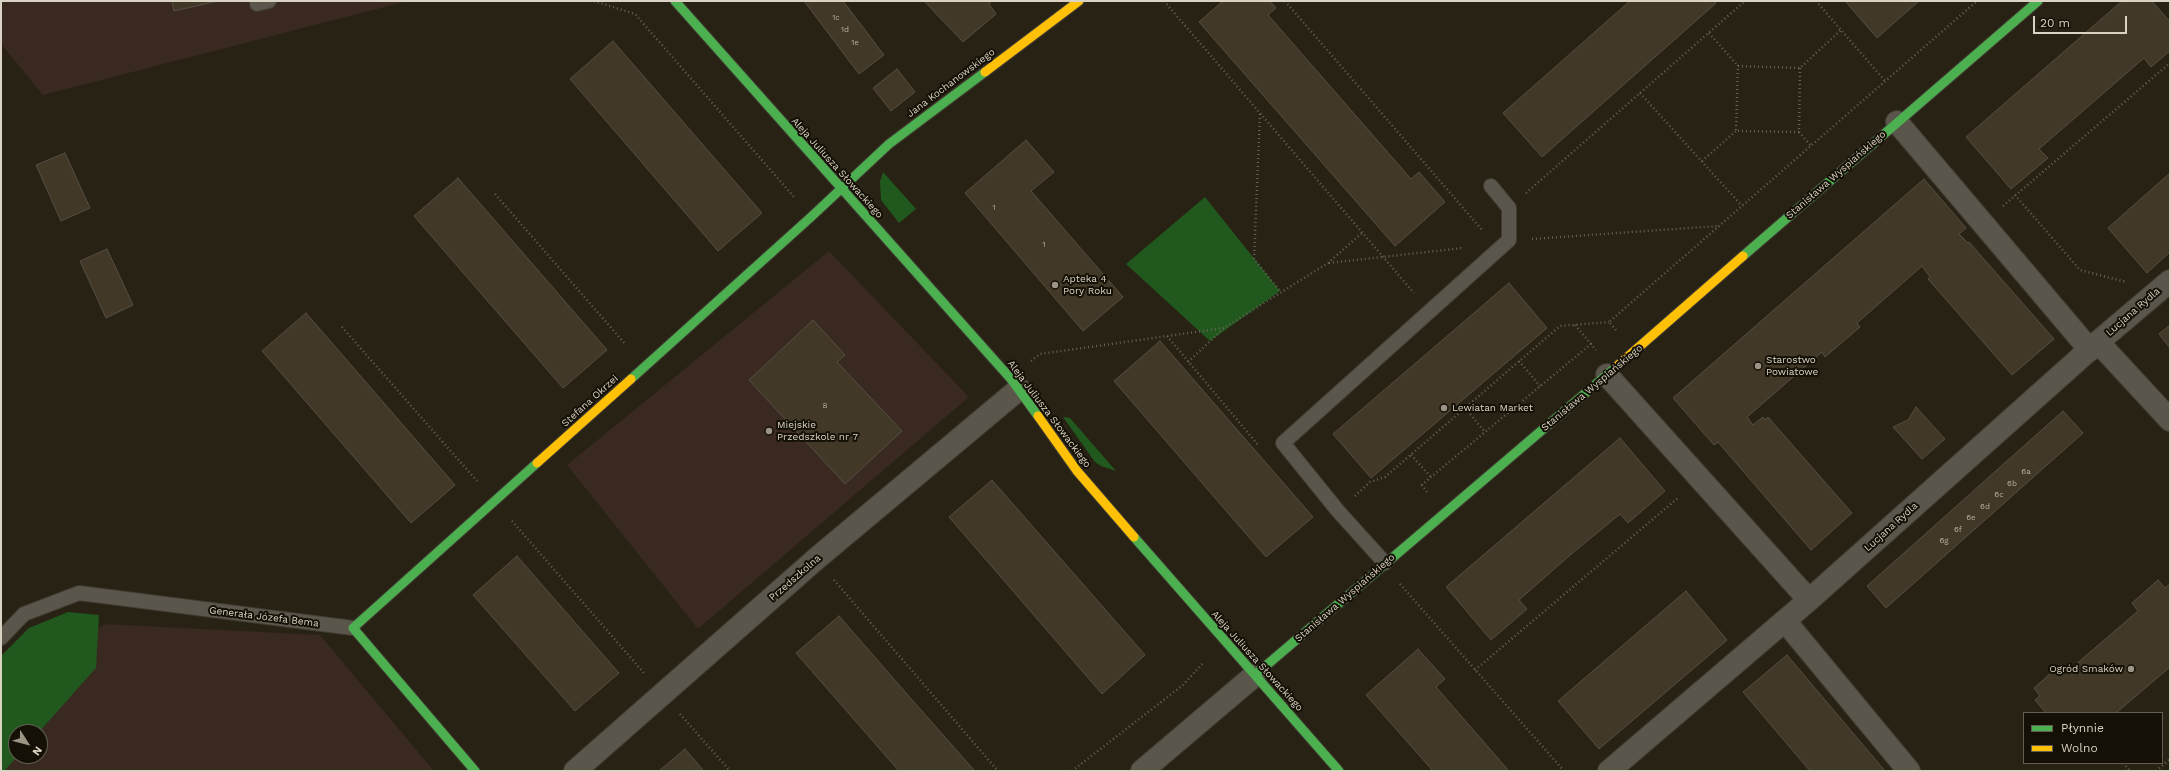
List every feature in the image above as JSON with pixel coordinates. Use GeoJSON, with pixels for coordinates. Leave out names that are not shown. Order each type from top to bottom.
{"type":"FeatureCollection","features":[{"type":"Feature","properties":{"kind":"street","name":"Aleja Juliusza Słowackiego"},"geometry":{"type":"LineString","coordinates":[[675,1],[1014,384],[1077,471],[1339,771]]}},
{"type":"Feature","properties":{"kind":"street","name":"Jana Kochanowskiego"},"geometry":{"type":"LineString","coordinates":[[840,188],[889,144],[1079,1]]}},
{"type":"Feature","properties":{"kind":"street","name":"Stanisława Wyspiańskiego"},"geometry":{"type":"LineString","coordinates":[[1142,771],[1444,512],[1610,373],[2038,1]]}},
{"type":"Feature","properties":{"kind":"street"},"geometry":{"type":"LineString","coordinates":[[1897,122],[1982,224],[2094,346],[2170,420]]}},
{"type":"Feature","properties":{"kind":"street","name":"Stefana Okrzei"},"geometry":{"type":"LineString","coordinates":[[353,628],[811,217],[840,188]]}},
{"type":"Feature","properties":{"kind":"street","name":"Lucjana Rydla"},"geometry":{"type":"LineString","coordinates":[[1609,771],[1809,600],[2094,346],[2164,286]]}},
{"type":"Feature","properties":{"kind":"street"},"geometry":{"type":"LineString","coordinates":[[1610,373],[1809,600]]}},
{"type":"Feature","properties":{"kind":"street","name":"Przedszkolna"},"geometry":{"type":"LineString","coordinates":[[575,771],[1014,384]]}},
{"type":"Feature","properties":{"kind":"street"},"geometry":{"type":"LineString","coordinates":[[1785,620],[1909,771]]}},
{"type":"Feature","properties":{"kind":"street"},"geometry":{"type":"LineString","coordinates":[[353,628],[475,771]]}},
{"type":"Feature","properties":{"kind":"lane"},"geometry":{"type":"LineString","coordinates":[[1384,564],[1338,511],[1283,443],[1501,245],[1509,208],[1491,186]]}},
{"type":"Feature","properties":{"kind":"lane","name":"Generała Józefa Bema"},"geometry":{"type":"LineString","coordinates":[[1,638],[24,614],[79,594],[353,628]]}},
{"type":"Feature","properties":{"kind":"path"},"geometry":{"type":"LineString","coordinates":[[594,1],[635,14],[811,217]]}},
{"type":"Feature","properties":{"kind":"path"},"geometry":{"type":"LineString","coordinates":[[1164,1],[1430,311]]}},
{"type":"Feature","properties":{"kind":"path"},"geometry":{"type":"LineString","coordinates":[[1286,1],[1501,245]]}},
{"type":"Feature","properties":{"kind":"path"},"geometry":{"type":"LineString","coordinates":[[1509,208],[1745,1]]}},
{"type":"Feature","properties":{"kind":"path"},"geometry":{"type":"LineString","coordinates":[[1816,1],[1885,81]]}},
{"type":"Feature","properties":{"kind":"path"},"geometry":{"type":"LineString","coordinates":[[1338,511],[1370,482],[1385,477],[1560,326],[1609,322],[1978,1]]}},
{"type":"Feature","properties":{"kind":"path"},"geometry":{"type":"LineString","coordinates":[[1738,66],[1800,68],[1841,30]]}},
{"type":"Feature","properties":{"kind":"path"},"geometry":{"type":"LineString","coordinates":[[1708,33],[1738,66],[1736,131]]}},
{"type":"Feature","properties":{"kind":"path"},"geometry":{"type":"LineString","coordinates":[[1982,224],[2170,63]]}},
{"type":"Feature","properties":{"kind":"path"},"geometry":{"type":"LineString","coordinates":[[1800,68],[1799,132],[1811,146]]}},
{"type":"Feature","properties":{"kind":"path"},"geometry":{"type":"LineString","coordinates":[[1640,93],[1742,206]]}},
{"type":"Feature","properties":{"kind":"path"},"geometry":{"type":"LineString","coordinates":[[1260,114],[1254,259],[1280,291]]}},
{"type":"Feature","properties":{"kind":"path"},"geometry":{"type":"LineString","coordinates":[[1702,161],[1736,131],[1799,132]]}},
{"type":"Feature","properties":{"kind":"path"},"geometry":{"type":"LineString","coordinates":[[495,194],[645,366]]}},
{"type":"Feature","properties":{"kind":"path"},"geometry":{"type":"LineString","coordinates":[[2016,195],[2080,270],[2164,286]]}},
{"type":"Feature","properties":{"kind":"path"},"geometry":{"type":"LineString","coordinates":[[1328,263],[1501,245],[1719,226]]}},
{"type":"Feature","properties":{"kind":"path"},"geometry":{"type":"LineString","coordinates":[[1188,362],[1224,328],[1280,291],[1328,263],[1362,232]]}},
{"type":"Feature","properties":{"kind":"path"},"geometry":{"type":"LineString","coordinates":[[1609,322],[1634,352]]}},
{"type":"Feature","properties":{"kind":"path"},"geometry":{"type":"LineString","coordinates":[[1574,324],[1591,344],[1610,373]]}},
{"type":"Feature","properties":{"kind":"path"},"geometry":{"type":"LineString","coordinates":[[342,327],[730,771]]}},
{"type":"Feature","properties":{"kind":"path"},"geometry":{"type":"LineString","coordinates":[[1014,384],[1040,354],[1224,328]]}},
{"type":"Feature","properties":{"kind":"path"},"geometry":{"type":"LineString","coordinates":[[1167,336],[1264,452],[1283,443]]}},
{"type":"Feature","properties":{"kind":"path"},"geometry":{"type":"LineString","coordinates":[[1444,512],[1422,485],[1591,344]]}},
{"type":"Feature","properties":{"kind":"path"},"geometry":{"type":"LineString","coordinates":[[1519,361],[1540,386]]}},
{"type":"Feature","properties":{"kind":"path"},"geometry":{"type":"LineString","coordinates":[[1464,408],[1485,432]]}},
{"type":"Feature","properties":{"kind":"path"},"geometry":{"type":"LineString","coordinates":[[1411,454],[1431,477]]}},
{"type":"Feature","properties":{"kind":"path"},"geometry":{"type":"LineString","coordinates":[[1475,670],[1681,495]]}},
{"type":"Feature","properties":{"kind":"path"},"geometry":{"type":"LineString","coordinates":[[816,559],[998,771]]}},
{"type":"Feature","properties":{"kind":"path"},"geometry":{"type":"LineString","coordinates":[[1384,564],[1564,771]]}},
{"type":"Feature","properties":{"kind":"path"},"geometry":{"type":"LineString","coordinates":[[1072,771],[1182,685],[1224,641]]}},
{"type":"Feature","properties":{"kind":"path"},"geometry":{"type":"LineString","coordinates":[[2156,771],[2170,758]]}},
{"type":"Feature","properties":{"kind":"shaded area"},"geometry":{"type":"Polygon","coordinates":[[[1,1],[408,1],[43,95],[1,44],[1,1]]]}},
{"type":"Feature","properties":{"kind":"shaded area","name":"Miejskie Przedszkole nr 7"},"geometry":{"type":"Polygon","coordinates":[[[829,251],[969,397],[698,629],[567,465],[829,251]]]}},
{"type":"Feature","properties":{"kind":"shaded area"},"geometry":{"type":"Polygon","coordinates":[[[106,624],[320,635],[434,771],[1,771],[1,709],[38,660],[106,624]]]}},
{"type":"Feature","properties":{"kind":"green space"},"geometry":{"type":"Polygon","coordinates":[[[883,172],[916,209],[899,223],[881,200],[880,182],[883,172]]]}},
{"type":"Feature","properties":{"kind":"green space"},"geometry":{"type":"Polygon","coordinates":[[[1205,197],[1280,291],[1210,341],[1126,264],[1205,197]]]}},
{"type":"Feature","properties":{"kind":"green space"},"geometry":{"type":"Polygon","coordinates":[[[1063,417],[1070,418],[1116,471],[1101,466],[1095,462],[1063,417]]]}},
{"type":"Feature","properties":{"kind":"green space"},"geometry":{"type":"Polygon","coordinates":[[[68,612],[99,615],[96,668],[46,724],[8,724],[8,764],[11,764],[4,771],[1,771],[1,656],[29,628],[68,612]]]}},
{"type":"Feature","properties":{"kind":"building"},"geometry":{"type":"Polygon","coordinates":[[[172,1],[218,1],[174,11],[172,1]]]}},
{"type":"Feature","properties":{"kind":"building"},"geometry":{"type":"Polygon","coordinates":[[[804,1],[843,1],[884,55],[859,74],[804,1]]]}},
{"type":"Feature","properties":{"kind":"building"},"geometry":{"type":"Polygon","coordinates":[[[924,1],[992,1],[989,4],[996,14],[963,42],[924,1]]]}},
{"type":"Feature","properties":{"kind":"building"},"geometry":{"type":"Polygon","coordinates":[[[1223,1],[1270,1],[1276,8],[1268,15],[1411,179],[1419,172],[1445,202],[1395,246],[1199,22],[1223,1]]]}},
{"type":"Feature","properties":{"kind":"building"},"geometry":{"type":"Polygon","coordinates":[[[1630,1],[1714,1],[1716,3],[1542,157],[1503,113],[1630,1]]]}},
{"type":"Feature","properties":{"kind":"building"},"geometry":{"type":"Polygon","coordinates":[[[1845,1],[1919,1],[1877,38],[1845,1]]]}},
{"type":"Feature","properties":{"kind":"building"},"geometry":{"type":"Polygon","coordinates":[[[2122,1],[2152,1],[2170,22],[2170,51],[2151,67],[2144,58],[2039,149],[2048,158],[2011,189],[1966,137],[2122,1]]]}},
{"type":"Feature","properties":{"kind":"building"},"geometry":{"type":"Polygon","coordinates":[[[613,41],[762,213],[718,251],[570,79],[613,41]]]}},
{"type":"Feature","properties":{"kind":"building"},"geometry":{"type":"Polygon","coordinates":[[[897,69],[915,92],[891,111],[873,88],[897,69]]]}},
{"type":"Feature","properties":{"kind":"building"},"geometry":{"type":"Polygon","coordinates":[[[1026,140],[1054,172],[1031,191],[1123,297],[1083,331],[965,193],[1026,140]]]}},
{"type":"Feature","properties":{"kind":"building"},"geometry":{"type":"Polygon","coordinates":[[[65,153],[90,208],[61,221],[36,165],[65,153]]]}},
{"type":"Feature","properties":{"kind":"building"},"geometry":{"type":"Polygon","coordinates":[[[2170,173],[2170,252],[2147,273],[2108,228],[2170,173]]]}},
{"type":"Feature","properties":{"kind":"building"},"geometry":{"type":"Polygon","coordinates":[[[458,178],[607,350],[563,388],[414,216],[458,178]]]}},
{"type":"Feature","properties":{"kind":"building","name":"Starostwo Powiatowe"},"geometry":{"type":"Polygon","coordinates":[[[1924,179],[1966,228],[1959,234],[1968,243],[1969,242],[2054,339],[2012,375],[1928,279],[1930,277],[1922,266],[1857,323],[1860,327],[1825,357],[1822,352],[1747,417],[1753,425],[1763,417],[1765,420],[1768,417],[1852,513],[1811,550],[1718,442],[1714,445],[1673,398],[1924,179]]]}},
{"type":"Feature","properties":{"kind":"building"},"geometry":{"type":"Polygon","coordinates":[[[107,249],[133,305],[106,318],[80,261],[107,249]]]}},
{"type":"Feature","properties":{"kind":"building"},"geometry":{"type":"Polygon","coordinates":[[[1509,283],[1547,328],[1371,478],[1333,434],[1509,283]]]}},
{"type":"Feature","properties":{"kind":"building"},"geometry":{"type":"Polygon","coordinates":[[[306,313],[455,485],[411,523],[262,351],[306,313]]]}},
{"type":"Feature","properties":{"kind":"building"},"geometry":{"type":"Polygon","coordinates":[[[813,320],[845,355],[837,362],[902,431],[845,484],[749,380],[813,320]]]}},
{"type":"Feature","properties":{"kind":"building"},"geometry":{"type":"Polygon","coordinates":[[[2170,325],[2170,348],[2159,334],[2170,325]]]}},
{"type":"Feature","properties":{"kind":"building"},"geometry":{"type":"Polygon","coordinates":[[[1160,341],[1313,517],[1266,557],[1114,381],[1160,341]]]}},
{"type":"Feature","properties":{"kind":"building"},"geometry":{"type":"Polygon","coordinates":[[[1916,407],[1945,439],[1922,459],[1893,427],[1908,420],[1916,407]]]}},
{"type":"Feature","properties":{"kind":"building"},"geometry":{"type":"Polygon","coordinates":[[[2063,411],[2083,433],[1886,608],[1867,586],[2063,411]]]}},
{"type":"Feature","properties":{"kind":"building"},"geometry":{"type":"Polygon","coordinates":[[[1620,438],[1665,491],[1628,523],[1620,514],[1569,556],[1519,600],[1527,609],[1491,640],[1446,587],[1620,438]]]}},
{"type":"Feature","properties":{"kind":"building"},"geometry":{"type":"Polygon","coordinates":[[[992,480],[1145,655],[1102,694],[949,517],[992,480]]]}},
{"type":"Feature","properties":{"kind":"building"},"geometry":{"type":"Polygon","coordinates":[[[517,556],[619,673],[575,711],[473,595],[517,556]]]}},
{"type":"Feature","properties":{"kind":"building"},"geometry":{"type":"Polygon","coordinates":[[[2158,580],[2165,588],[2170,584],[2170,667],[2117,712],[2045,712],[2035,700],[2040,696],[2034,688],[2061,664],[2067,672],[2138,611],[2132,603],[2158,580]]]}},
{"type":"Feature","properties":{"kind":"building"},"geometry":{"type":"Polygon","coordinates":[[[1686,591],[1727,640],[1599,749],[1558,701],[1686,591]]]}},
{"type":"Feature","properties":{"kind":"building"},"geometry":{"type":"Polygon","coordinates":[[[839,616],[975,771],[899,771],[796,653],[839,616]]]}},
{"type":"Feature","properties":{"kind":"building"},"geometry":{"type":"Polygon","coordinates":[[[1418,649],[1445,679],[1436,687],[1509,771],[1433,771],[1366,695],[1418,649]]]}},
{"type":"Feature","properties":{"kind":"building"},"geometry":{"type":"Polygon","coordinates":[[[1787,655],[1885,771],[1810,771],[1743,692],[1787,655]]]}},
{"type":"Feature","properties":{"kind":"building"},"geometry":{"type":"Polygon","coordinates":[[[685,749],[704,771],[659,771],[685,749]]]}},
{"type":"Feature","properties":{"kind":"traffic: fast"},"geometry":{"type":"LineString","coordinates":[[675,1],[1011,379],[1038,416]]}},
{"type":"Feature","properties":{"kind":"traffic: fast"},"geometry":{"type":"LineString","coordinates":[[1743,256],[2038,1]]}},
{"type":"Feature","properties":{"kind":"traffic: fast"},"geometry":{"type":"LineString","coordinates":[[631,379],[811,217],[889,144],[985,72]]}},
{"type":"Feature","properties":{"kind":"traffic: fast"},"geometry":{"type":"LineString","coordinates":[[1255,675],[1616,367]]}},
{"type":"Feature","properties":{"kind":"traffic: fast"},"geometry":{"type":"LineString","coordinates":[[475,771],[353,628],[537,463]]}},
{"type":"Feature","properties":{"kind":"traffic: fast"},"geometry":{"type":"LineString","coordinates":[[1134,537],[1339,771]]}},
{"type":"Feature","properties":{"kind":"traffic: slow"},"geometry":{"type":"LineString","coordinates":[[985,72],[1079,1]]}},
{"type":"Feature","properties":{"kind":"traffic: slow"},"geometry":{"type":"LineString","coordinates":[[1616,367],[1743,256]]}},
{"type":"Feature","properties":{"kind":"traffic: slow"},"geometry":{"type":"LineString","coordinates":[[537,463],[631,379]]}},
{"type":"Feature","properties":{"kind":"traffic: slow"},"geometry":{"type":"LineString","coordinates":[[1038,416],[1077,471],[1134,537]]}},
{"type":"Feature","properties":{"kind":"place","name":"Apteka 4 Pory Roku"},"geometry":{"type":"Point","coordinates":[1055,285]}},
{"type":"Feature","properties":{"kind":"place","name":"Starostwo Powiatowe"},"geometry":{"type":"Point","coordinates":[1758,366]}},
{"type":"Feature","properties":{"kind":"place","name":"Lewiatan Market"},"geometry":{"type":"Point","coordinates":[1444,408]}},
{"type":"Feature","properties":{"kind":"place","name":"Miejskie Przedszkole nr 7"},"geometry":{"type":"Point","coordinates":[769,431]}},
{"type":"Feature","properties":{"kind":"place","name":"Ogród Smaków"},"geometry":{"type":"Point","coordinates":[2131,669]}}]}
